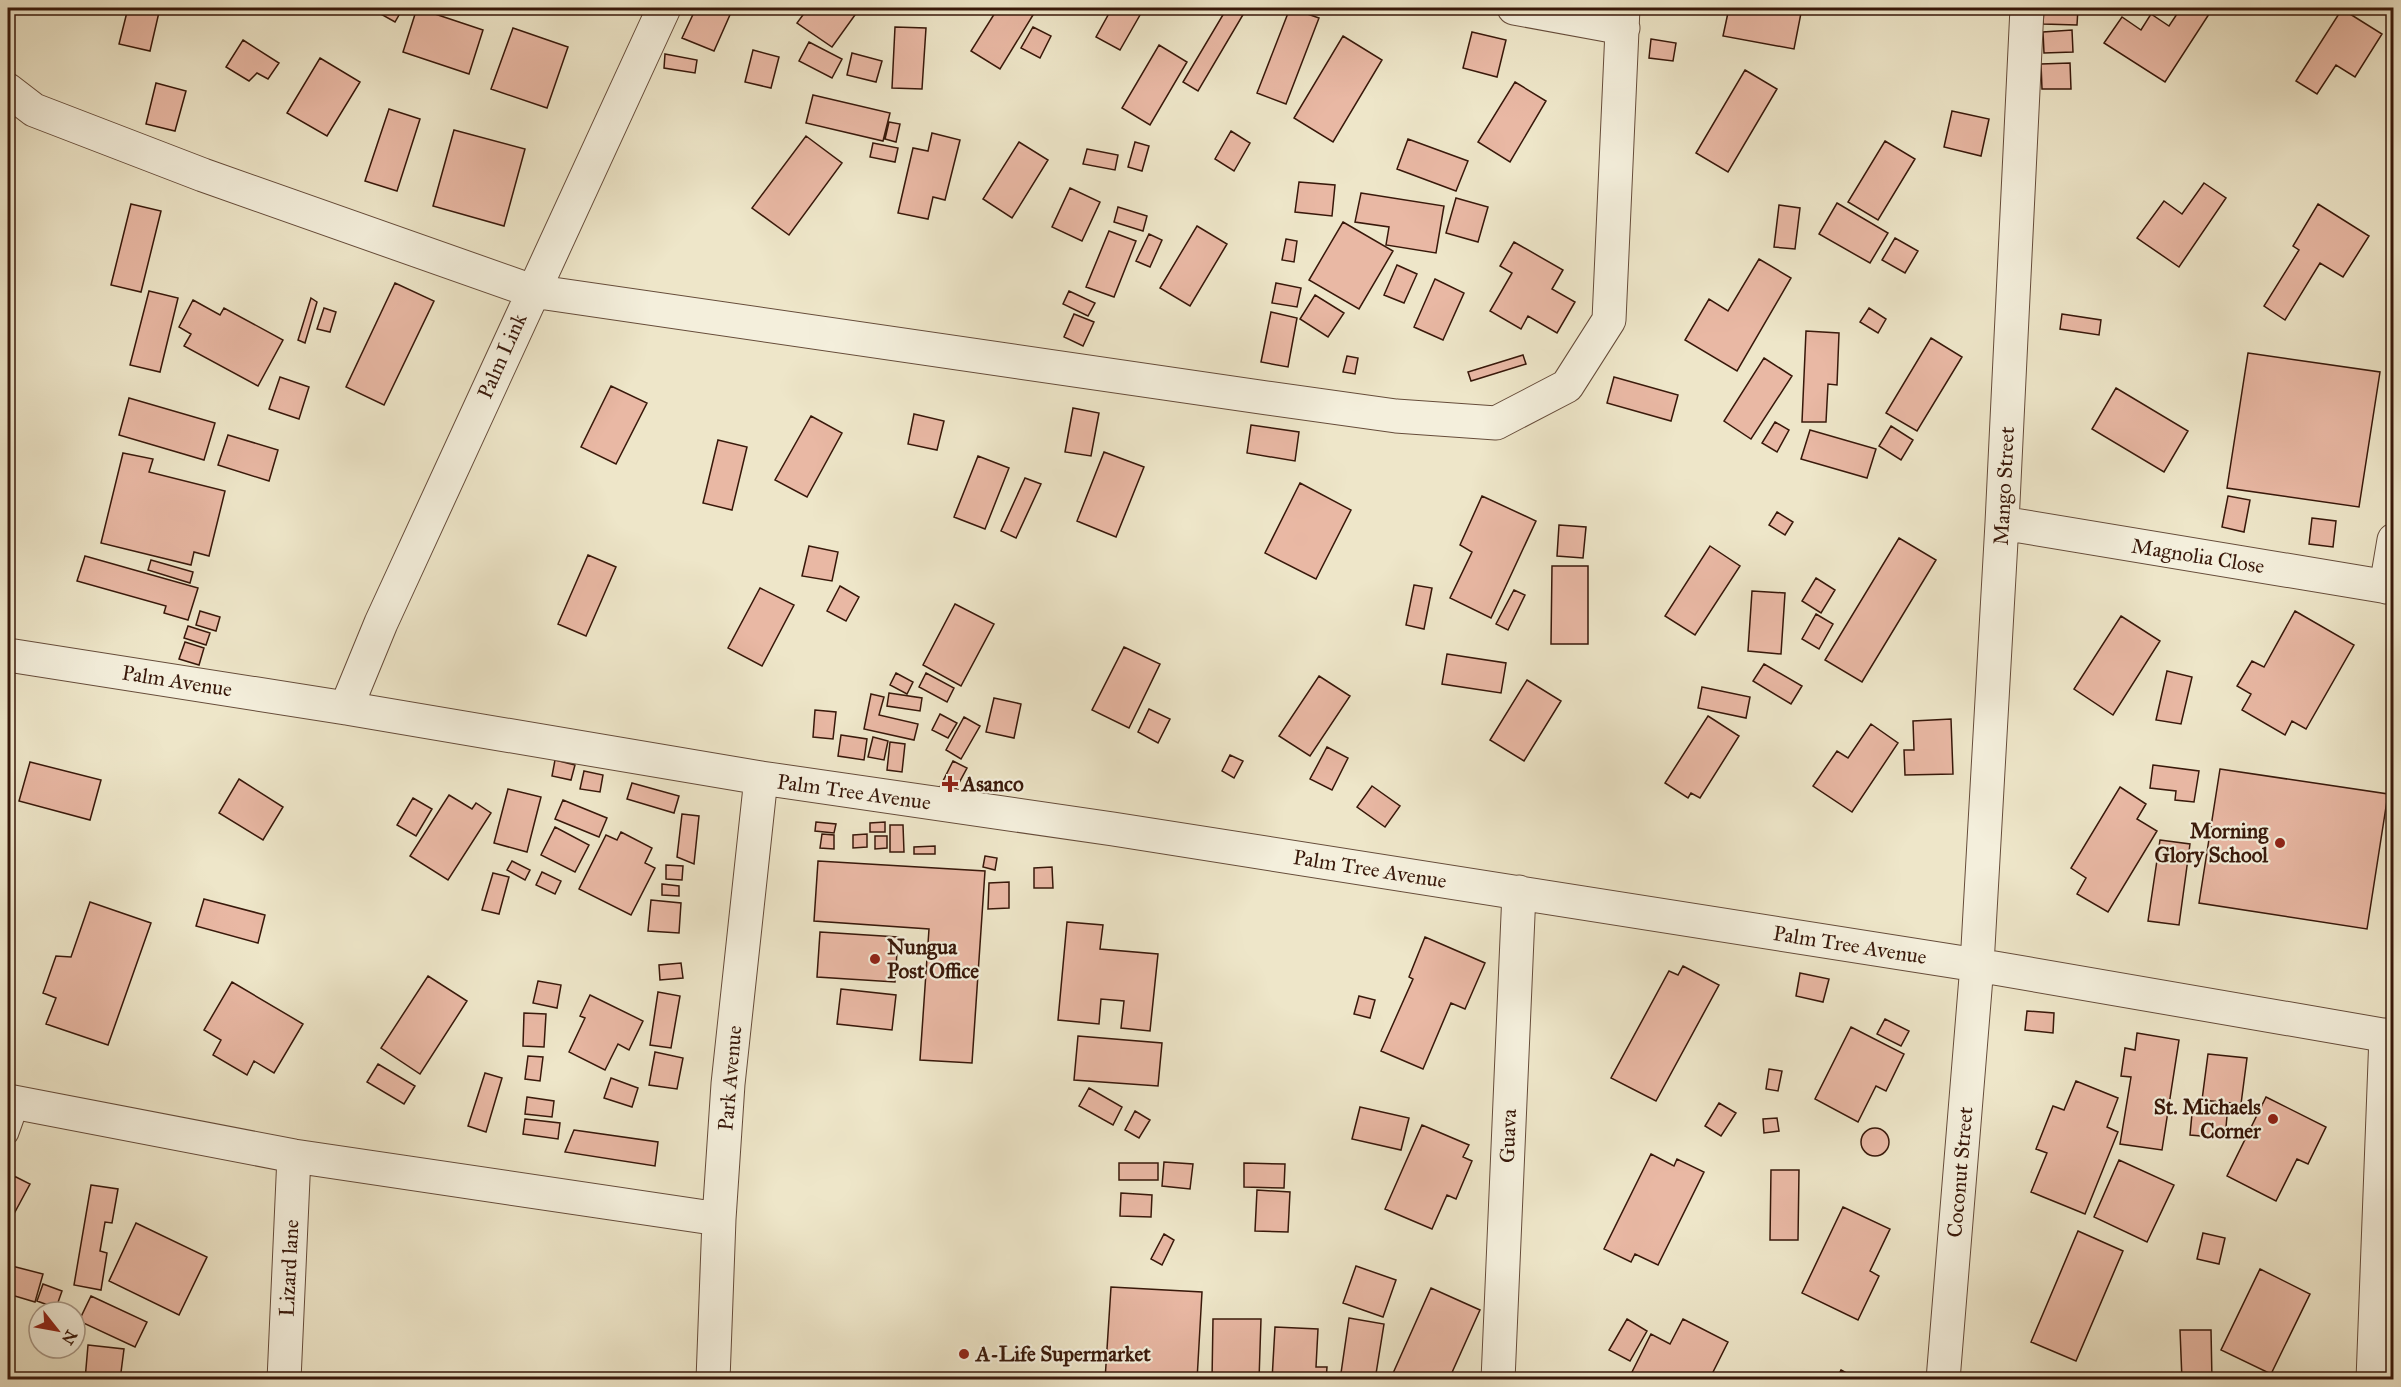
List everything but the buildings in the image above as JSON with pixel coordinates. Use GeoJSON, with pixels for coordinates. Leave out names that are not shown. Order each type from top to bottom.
{"type":"FeatureCollection","features":[{"type":"Feature","properties":{"kind":"street","name":"Palm Link"},"geometry":{"type":"LineString","coordinates":[[346,708],[381,623],[664,8]]}},
{"type":"Feature","properties":{"kind":"street"},"geometry":{"type":"LineString","coordinates":[[8,90],[34,110],[203,175],[532,291],[1279,400],[1396,416],[1496,423],[1567,386],[1609,320],[1623,18],[1514,8]]}},
{"type":"Feature","properties":{"kind":"street","name":"Mango Street"},"geometry":{"type":"LineString","coordinates":[[1977,965],[2002,523],[2027,8]]}},
{"type":"Feature","properties":{"kind":"street","name":"Magnolia Close"},"geometry":{"type":"LineString","coordinates":[[2002,523],[2390,588]]}},
{"type":"Feature","properties":{"kind":"street"},"geometry":{"type":"LineString","coordinates":[[2390,588],[2394,540]]}},
{"type":"Feature","properties":{"kind":"street","name":"Palm Avenue"},"geometry":{"type":"LineString","coordinates":[[8,655],[346,708]]}},
{"type":"Feature","properties":{"kind":"street","name":"Palm Tree Avenue"},"geometry":{"type":"LineString","coordinates":[[346,708],[761,778],[1113,829],[1977,965],[2390,1036]]}},
{"type":"Feature","properties":{"kind":"street","name":"Park Avenue"},"geometry":{"type":"LineString","coordinates":[[712,1380],[728,1084],[761,778]]}},
{"type":"Feature","properties":{"kind":"street","name":"Guava"},"geometry":{"type":"LineString","coordinates":[[1498,1380],[1519,892]]}},
{"type":"Feature","properties":{"kind":"street","name":"Coconut Street"},"geometry":{"type":"LineString","coordinates":[[1943,1380],[1977,965]]}},
{"type":"Feature","properties":{"kind":"street"},"geometry":{"type":"LineString","coordinates":[[2373,1380],[2390,1036]]}},
{"type":"Feature","properties":{"kind":"street"},"geometry":{"type":"LineString","coordinates":[[13,1102],[294,1156],[719,1219]]}},
{"type":"Feature","properties":{"kind":"street","name":"Lizard lane"},"geometry":{"type":"LineString","coordinates":[[284,1380],[294,1156]]}},
{"type":"Feature","properties":{"kind":"lane"},"geometry":{"type":"LineString","coordinates":[[8,1134],[13,1102]]}},
{"type":"Feature","properties":{"kind":"place","name":"Asanco"},"geometry":{"type":"Point","coordinates":[950,784]}},
{"type":"Feature","properties":{"kind":"place","name":"Morning Glory School"},"geometry":{"type":"Point","coordinates":[2280,843]}},
{"type":"Feature","properties":{"kind":"place","name":"Nungua Post Office"},"geometry":{"type":"Point","coordinates":[875,959]}},
{"type":"Feature","properties":{"kind":"place","name":"St. Michaels Corner"},"geometry":{"type":"Point","coordinates":[2273,1119]}},
{"type":"Feature","properties":{"kind":"place","name":"A-Life Supermarket"},"geometry":{"type":"Point","coordinates":[964,1354]}}]}
